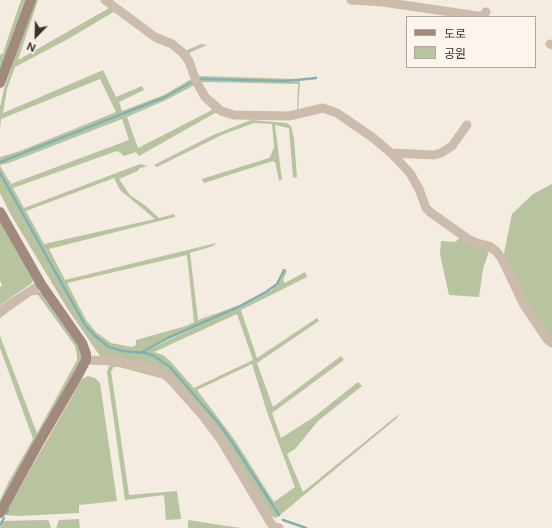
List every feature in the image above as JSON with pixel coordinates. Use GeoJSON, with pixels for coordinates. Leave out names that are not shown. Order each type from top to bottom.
{"type":"FeatureCollection","features":[{"type":"Feature","properties":{"kind":"street"},"geometry":{"type":"LineString","coordinates":[[0,83],[31,0]]}},
{"type":"Feature","properties":{"kind":"street"},"geometry":{"type":"LineString","coordinates":[[105,0],[155,37],[172,44],[183,53],[205,97],[221,111],[234,115],[289,116],[323,108],[338,113],[347,119],[391,153],[410,173],[426,208],[430,212],[468,239],[489,246],[496,251],[524,305],[547,339],[552,343]]}},
{"type":"Feature","properties":{"kind":"street"},"geometry":{"type":"LineString","coordinates":[[351,0],[383,2],[478,16],[483,16],[486,12]]}},
{"type":"Feature","properties":{"kind":"street"},"geometry":{"type":"LineString","coordinates":[[391,153],[434,155],[441,153],[452,146],[467,125]]}},
{"type":"Feature","properties":{"kind":"street"},"geometry":{"type":"LineString","coordinates":[[0,212],[41,284],[82,343],[86,354],[86,360],[77,377],[0,513]]}},
{"type":"Feature","properties":{"kind":"street"},"geometry":{"type":"LineString","coordinates":[[0,311],[41,284]]}},
{"type":"Feature","properties":{"kind":"street"},"geometry":{"type":"LineString","coordinates":[[86,360],[116,361],[138,365],[156,370],[171,380],[203,416],[221,440],[270,522],[274,527],[278,528]]}},
{"type":"Feature","properties":{"kind":"green space"},"geometry":{"type":"Polygon","coordinates":[[[21,0],[26,0],[0,76],[0,55],[3,53],[21,0]]]}},
{"type":"Feature","properties":{"kind":"green space"},"geometry":{"type":"Polygon","coordinates":[[[34,0],[38,0],[18,60],[111,7],[115,11],[70,38],[15,67],[7,89],[3,113],[103,70],[116,97],[142,86],[144,90],[119,102],[122,111],[164,95],[193,78],[194,80],[165,96],[0,161],[0,157],[20,151],[116,112],[100,79],[1,119],[0,128],[0,107],[4,89],[34,0]]]}},
{"type":"Feature","properties":{"kind":"green space"},"geometry":{"type":"Polygon","coordinates":[[[201,44],[207,45],[189,53],[199,76],[299,79],[200,79],[300,81],[298,112],[298,84],[202,82],[202,85],[185,51],[201,44]]]}},
{"type":"Feature","properties":{"kind":"green space"},"geometry":{"type":"Polygon","coordinates":[[[195,82],[220,112],[215,113],[139,156],[136,152],[124,156],[118,151],[114,152],[13,188],[24,208],[140,164],[148,166],[140,168],[138,171],[119,179],[130,195],[146,206],[159,218],[174,214],[175,217],[49,249],[65,280],[216,243],[213,246],[190,253],[198,320],[237,306],[140,352],[123,350],[110,346],[95,336],[85,324],[0,172],[0,166],[11,184],[129,140],[122,119],[9,163],[0,165],[0,163],[165,98],[195,82]],[[195,86],[127,117],[138,148],[212,110],[195,86]],[[114,178],[26,211],[44,244],[155,219],[120,190],[114,178]],[[187,255],[67,283],[86,320],[96,332],[111,343],[132,347],[136,345],[136,340],[186,326],[194,322],[187,255]]]}},
{"type":"Feature","properties":{"kind":"green space"},"geometry":{"type":"Polygon","coordinates":[[[202,85],[213,101],[233,113],[209,99],[202,85]]]}},
{"type":"Feature","properties":{"kind":"green space"},"geometry":{"type":"Polygon","coordinates":[[[251,120],[287,123],[291,126],[294,139],[297,177],[293,178],[289,128],[275,125],[282,180],[279,180],[275,162],[273,161],[204,183],[202,179],[269,158],[274,147],[272,124],[254,123],[224,134],[157,167],[154,165],[213,135],[251,120]]]}},
{"type":"Feature","properties":{"kind":"green space"},"geometry":{"type":"Polygon","coordinates":[[[0,174],[84,325],[109,348],[154,356],[170,368],[232,442],[279,516],[275,518],[271,515],[223,437],[177,381],[100,356],[67,308],[11,215],[0,193],[0,174]]]}},
{"type":"Feature","properties":{"kind":"green space"},"geometry":{"type":"Polygon","coordinates":[[[552,184],[552,340],[526,302],[503,258],[512,214],[533,194],[552,184]]]}},
{"type":"Feature","properties":{"kind":"green space"},"geometry":{"type":"Polygon","coordinates":[[[0,221],[33,280],[32,283],[0,305],[0,287],[2,286],[0,280],[0,221]]]}},
{"type":"Feature","properties":{"kind":"green space"},"geometry":{"type":"Polygon","coordinates":[[[461,237],[489,251],[483,269],[479,297],[449,295],[440,254],[441,241],[455,242],[461,237]]]}},
{"type":"Feature","properties":{"kind":"green space"},"geometry":{"type":"Polygon","coordinates":[[[285,269],[287,271],[283,280],[285,283],[305,272],[307,277],[241,310],[257,358],[317,318],[319,321],[257,363],[273,407],[341,356],[344,360],[272,413],[281,438],[314,417],[358,382],[362,386],[318,421],[296,448],[287,454],[303,492],[399,414],[397,418],[280,515],[233,442],[202,403],[171,367],[154,355],[143,352],[272,290],[280,281],[285,269]],[[237,314],[154,352],[163,355],[169,360],[194,388],[253,360],[237,314]],[[252,364],[197,390],[234,439],[274,502],[295,487],[268,415],[252,364]]]}},
{"type":"Feature","properties":{"kind":"green space"},"geometry":{"type":"Polygon","coordinates":[[[38,291],[45,295],[78,344],[81,351],[81,360],[78,369],[0,505],[0,500],[9,481],[33,439],[0,348],[0,336],[37,433],[77,360],[75,346],[38,295],[30,296],[0,318],[0,314],[38,291]]]}},
{"type":"Feature","properties":{"kind":"green space"},"geometry":{"type":"Polygon","coordinates":[[[114,364],[152,373],[164,379],[119,367],[114,367],[111,371],[129,495],[177,491],[181,519],[166,520],[164,495],[125,500],[107,372],[109,366],[114,364]]]}},
{"type":"Feature","properties":{"kind":"green space"},"geometry":{"type":"Polygon","coordinates":[[[88,376],[95,378],[100,383],[117,501],[79,505],[79,513],[18,516],[4,515],[82,379],[88,376]]]}},
{"type":"Feature","properties":{"kind":"green space"},"geometry":{"type":"Polygon","coordinates":[[[79,519],[80,528],[56,528],[59,520],[79,519]]]}},
{"type":"Feature","properties":{"kind":"green space"},"geometry":{"type":"Polygon","coordinates":[[[188,520],[227,526],[241,528],[188,528],[188,520]]]}},
{"type":"Feature","properties":{"kind":"green space"},"geometry":{"type":"Polygon","coordinates":[[[3,521],[49,521],[51,528],[0,528],[3,521]]]}},
{"type":"Feature","properties":{"kind":"waterway"},"geometry":{"type":"LineString","coordinates":[[201,79],[287,81],[316,78]]}},
{"type":"Feature","properties":{"kind":"waterway"},"geometry":{"type":"LineString","coordinates":[[0,162],[165,97],[194,81]]}},
{"type":"Feature","properties":{"kind":"waterway"},"geometry":{"type":"LineString","coordinates":[[0,173],[85,325],[95,336],[109,347],[123,351],[146,353],[154,356],[170,367],[220,425],[279,515]]}},
{"type":"Feature","properties":{"kind":"waterway"},"geometry":{"type":"LineString","coordinates":[[140,353],[168,338],[238,307],[266,292],[277,284],[284,270]]}},
{"type":"Feature","properties":{"kind":"waterway"},"geometry":{"type":"LineString","coordinates":[[0,525],[4,518]]}},
{"type":"Feature","properties":{"kind":"waterway"},"geometry":{"type":"LineString","coordinates":[[283,520],[306,528]]}}]}
